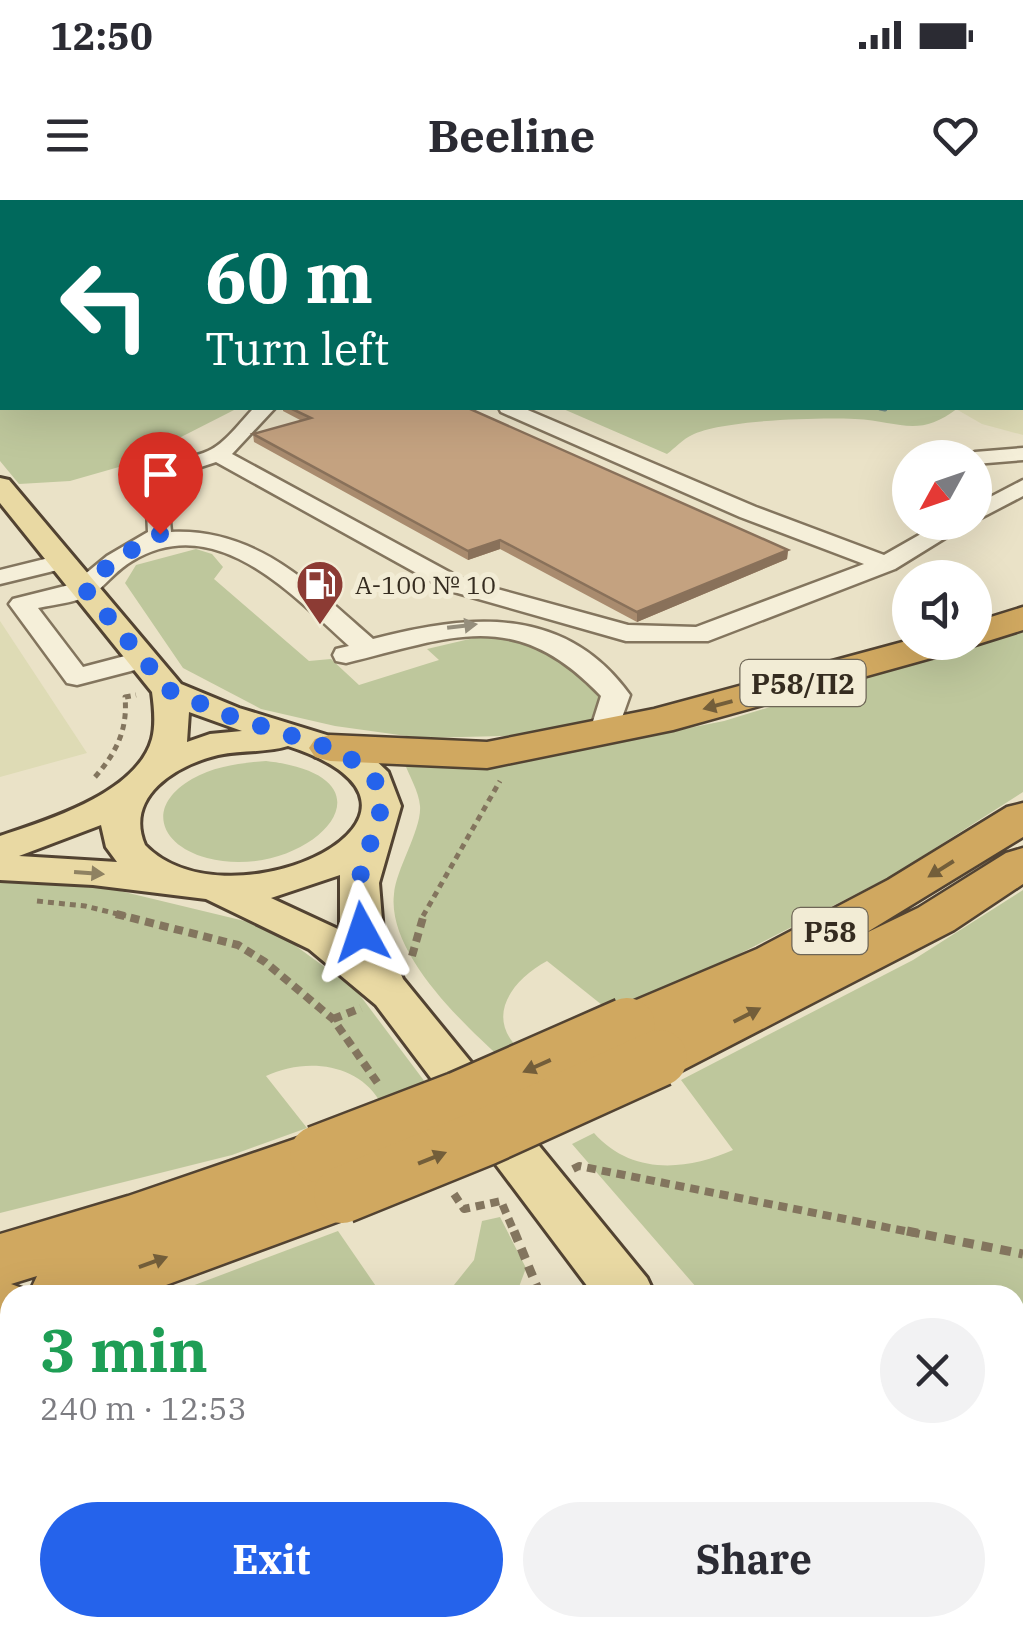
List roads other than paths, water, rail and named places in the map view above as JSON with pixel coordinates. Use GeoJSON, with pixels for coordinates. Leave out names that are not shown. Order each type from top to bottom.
{"type":"FeatureCollection","features":[{"type":"Feature","properties":{"kind":"highway"},"geometry":{"type":"LineString","coordinates":[[992,628],[1023,618]]}},
{"type":"Feature","properties":{"kind":"highway","name":"Р58/П2"},"geometry":{"type":"LineString","coordinates":[[316,744],[487,754],[604,734],[892,657]]}},
{"type":"Feature","properties":{"kind":"highway","name":"Р58"},"geometry":{"type":"LineString","coordinates":[[0,1261],[133,1220],[485,1137],[775,961],[905,891],[1023,817]]}},
{"type":"Feature","properties":{"kind":"highway","name":"Р58"},"geometry":{"type":"LineString","coordinates":[[643,1042],[936,918],[1023,863]]}},
{"type":"Feature","properties":{"kind":"highway","name":"Р58"},"geometry":{"type":"LineString","coordinates":[[83,1285],[330,1175]]}},
{"type":"Feature","properties":{"kind":"main road"},"geometry":{"type":"LineString","coordinates":[[0,486],[169,690],[316,744],[356,762],[375,780],[382,806],[358,883],[362,932],[388,990],[519,1192],[617,1285]]}},
{"type":"Feature","properties":{"kind":"main road"},"geometry":{"type":"LineString","coordinates":[[169,690],[173,722],[168,744],[123,783],[118,818],[124,848],[144,868],[178,885]]}},
{"type":"Feature","properties":{"kind":"main road","name":"Р58/П2"},"geometry":{"type":"LineString","coordinates":[[0,849],[54,831],[123,783],[210,746],[249,739],[316,744]]}},
{"type":"Feature","properties":{"kind":"main road"},"geometry":{"type":"LineString","coordinates":[[0,868],[121,876],[221,890],[282,884],[314,876],[343,860],[372,836]]}},
{"type":"Feature","properties":{"kind":"main road"},"geometry":{"type":"LineString","coordinates":[[221,890],[324,939],[388,990]]}},
{"type":"Feature","properties":{"kind":"street"},"geometry":{"type":"LineString","coordinates":[[144,659],[77,678],[22,604],[85,589],[114,560],[160,534],[161,524],[146,480],[157,471],[220,455],[263,410]]}},
{"type":"Feature","properties":{"kind":"street"},"geometry":{"type":"LineString","coordinates":[[513,410],[748,512],[886,564]]}},
{"type":"Feature","properties":{"kind":"street"},"geometry":{"type":"LineString","coordinates":[[992,457],[1023,454]]}},
{"type":"Feature","properties":{"kind":"street"},"geometry":{"type":"LineString","coordinates":[[220,455],[456,585],[532,603],[626,633],[699,635],[886,564],[928,540]]}},
{"type":"Feature","properties":{"kind":"street"},"geometry":{"type":"LineString","coordinates":[[992,504],[1023,487]]}},
{"type":"Feature","properties":{"kind":"street"},"geometry":{"type":"LineString","coordinates":[[145,545],[188,536],[254,543],[244,573],[341,656],[461,625],[508,627],[543,637],[600,676],[616,696],[604,734]]}},
{"type":"Feature","properties":{"kind":"street"},"geometry":{"type":"LineString","coordinates":[[0,577],[65,562]]}},
{"type":"Feature","properties":{"kind":"place","name":"А-100 № 10"},"geometry":{"type":"Point","coordinates":[320,626]}}]}
